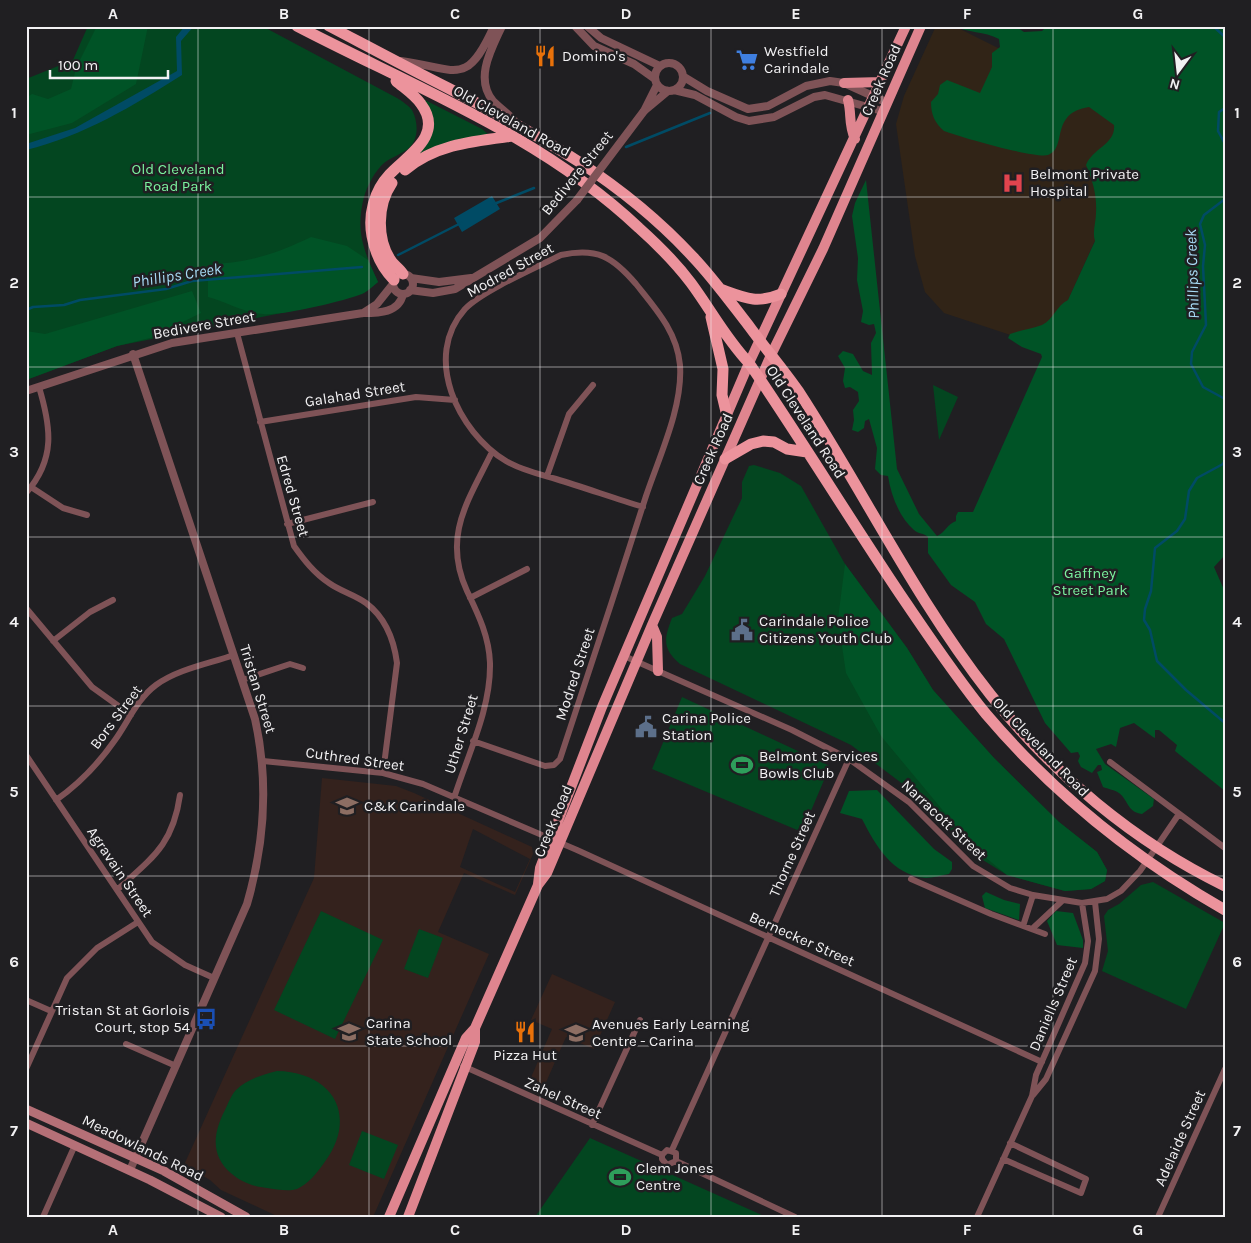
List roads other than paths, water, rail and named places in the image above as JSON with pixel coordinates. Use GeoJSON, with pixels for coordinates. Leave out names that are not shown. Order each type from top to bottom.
{"type":"FeatureCollection","features":[{"type":"Feature","properties":{"kind":"highway","name":"Old Cleveland Road"},"geometry":{"type":"LineString","coordinates":[[297,26],[513,136],[556,161],[622,212],[675,264],[691,283],[710,314],[736,350],[749,363],[940,652],[986,714],[1053,785],[1102,828],[1147,862],[1225,910]]}},
{"type":"Feature","properties":{"kind":"highway","name":"Old Cleveland Road"},"geometry":{"type":"LineString","coordinates":[[329,26],[516,122],[573,157],[640,206],[694,257],[798,391],[904,569],[990,694],[1042,753],[1074,783],[1122,822],[1184,864],[1225,886]]}},
{"type":"Feature","properties":{"kind":"highway"},"geometry":{"type":"LineString","coordinates":[[382,69],[418,100],[425,109],[428,122],[426,134],[421,145],[384,181],[372,210],[370,224],[374,246],[381,264],[400,279]]}},
{"type":"Feature","properties":{"kind":"highway"},"geometry":{"type":"LineString","coordinates":[[400,279],[390,258],[380,225],[381,205],[393,181],[412,163],[449,146],[471,140],[513,136]]}},
{"type":"Feature","properties":{"kind":"highway"},"geometry":{"type":"LineString","coordinates":[[720,289],[754,300],[765,300],[781,294]]}},
{"type":"Feature","properties":{"kind":"highway"},"geometry":{"type":"LineString","coordinates":[[710,314],[723,369],[722,395],[727,416]]}},
{"type":"Feature","properties":{"kind":"highway"},"geometry":{"type":"LineString","coordinates":[[725,459],[751,444],[763,441],[774,442],[787,449],[807,452]]}},
{"type":"Feature","properties":{"kind":"main road","name":"Creek Road"},"geometry":{"type":"LineString","coordinates":[[555,843],[624,656],[749,363],[906,26]]}},
{"type":"Feature","properties":{"kind":"main road","name":"Creek Road"},"geometry":{"type":"LineString","coordinates":[[389,1217],[460,1065],[475,1042],[475,1028],[538,885],[540,868],[555,843],[637,662],[771,355],[823,249],[921,26]]}},
{"type":"Feature","properties":{"kind":"main road"},"geometry":{"type":"LineString","coordinates":[[844,83],[881,82]]}},
{"type":"Feature","properties":{"kind":"main road"},"geometry":{"type":"LineString","coordinates":[[848,100],[850,109],[849,125],[855,139]]}},
{"type":"Feature","properties":{"kind":"main road"},"geometry":{"type":"LineString","coordinates":[[652,625],[657,637],[658,671]]}},
{"type":"Feature","properties":{"kind":"main road","name":"Creek Road"},"geometry":{"type":"LineString","coordinates":[[408,1217],[460,1065]]}},
{"type":"Feature","properties":{"kind":"main road","name":"Meadowlands Road"},"geometry":{"type":"LineString","coordinates":[[26,1109],[179,1178],[215,1201],[246,1217]]}},
{"type":"Feature","properties":{"kind":"main road","name":"Meadowlands Road"},"geometry":{"type":"LineString","coordinates":[[26,1123],[130,1170],[221,1217]]}},
{"type":"Feature","properties":{"kind":"street"},"geometry":{"type":"LineString","coordinates":[[396,61],[443,70],[460,69],[472,63],[480,55],[494,26]]}},
{"type":"Feature","properties":{"kind":"street"},"geometry":{"type":"LineString","coordinates":[[502,26],[486,65],[485,82],[493,100],[516,122]]}},
{"type":"Feature","properties":{"kind":"street"},"geometry":{"type":"LineString","coordinates":[[575,26],[594,46],[640,67],[656,82],[671,91],[695,95],[736,118],[750,121],[766,120],[819,96],[831,95],[848,100],[872,102]]}},
{"type":"Feature","properties":{"kind":"street"},"geometry":{"type":"LineString","coordinates":[[587,26],[601,38],[660,66],[674,63],[681,69],[684,77],[699,87],[748,109],[768,106],[814,83],[830,80],[844,83],[872,102],[884,107]]}},
{"type":"Feature","properties":{"kind":"street"},"geometry":{"type":"LineString","coordinates":[[656,82],[656,72],[660,66]]}},
{"type":"Feature","properties":{"kind":"street"},"geometry":{"type":"LineString","coordinates":[[671,91],[681,85],[684,77]]}},
{"type":"Feature","properties":{"kind":"street","name":"Bedivere Street"},"geometry":{"type":"LineString","coordinates":[[26,391],[172,343],[379,313],[392,309],[402,300],[407,292],[433,293],[448,291],[540,238],[577,200],[644,111],[656,82]]}},
{"type":"Feature","properties":{"kind":"street","name":"Bedivere Street"},"geometry":{"type":"LineString","coordinates":[[644,111],[671,91]]}},
{"type":"Feature","properties":{"kind":"street","name":"Modred Street"},"geometry":{"type":"LineString","coordinates":[[473,741],[545,766],[554,765],[560,759],[643,507],[675,407],[680,384],[680,364],[672,332],[664,319],[622,267],[614,261],[591,252],[575,252],[561,255],[478,298],[465,309],[449,338],[446,356],[446,373],[454,400],[470,427],[492,452],[508,462],[643,507]]}},
{"type":"Feature","properties":{"kind":"street","name":"Bedivere Street"},"geometry":{"type":"LineString","coordinates":[[400,279],[439,282],[475,277]]}},
{"type":"Feature","properties":{"kind":"street"},"geometry":{"type":"LineString","coordinates":[[400,279],[413,284],[407,292],[395,290],[400,279]]}},
{"type":"Feature","properties":{"kind":"street"},"geometry":{"type":"LineString","coordinates":[[363,314],[377,304],[400,279]]}},
{"type":"Feature","properties":{"kind":"street","name":"Edred Street"},"geometry":{"type":"LineString","coordinates":[[237,333],[294,546],[304,561],[330,583],[366,603],[380,616],[395,645],[397,663],[383,773]]}},
{"type":"Feature","properties":{"kind":"street","name":"Tristan Street"},"geometry":{"type":"LineString","coordinates":[[130,1170],[247,904],[256,873],[264,807],[263,761],[256,719],[134,354]]}},
{"type":"Feature","properties":{"kind":"street"},"geometry":{"type":"LineString","coordinates":[[547,476],[569,414],[593,385]]}},
{"type":"Feature","properties":{"kind":"street"},"geometry":{"type":"LineString","coordinates":[[26,493],[45,461],[49,445],[49,420],[39,387]]}},
{"type":"Feature","properties":{"kind":"street","name":"Galahad Street"},"geometry":{"type":"LineString","coordinates":[[260,422],[416,397],[454,400]]}},
{"type":"Feature","properties":{"kind":"street","name":"Uther Street"},"geometry":{"type":"LineString","coordinates":[[454,798],[485,706],[490,681],[487,640],[457,563],[457,531],[461,514],[492,452]]}},
{"type":"Feature","properties":{"kind":"street"},"geometry":{"type":"LineString","coordinates":[[31,487],[56,504],[87,515]]}},
{"type":"Feature","properties":{"kind":"street"},"geometry":{"type":"LineString","coordinates":[[287,524],[373,502]]}},
{"type":"Feature","properties":{"kind":"street"},"geometry":{"type":"LineString","coordinates":[[470,598],[526,569]]}},
{"type":"Feature","properties":{"kind":"street"},"geometry":{"type":"LineString","coordinates":[[54,641],[90,612],[113,600]]}},
{"type":"Feature","properties":{"kind":"street"},"geometry":{"type":"LineString","coordinates":[[26,608],[92,688],[132,715]]}},
{"type":"Feature","properties":{"kind":"street","name":"Bors Street"},"geometry":{"type":"LineString","coordinates":[[56,800],[74,788],[115,741],[141,700],[154,686],[169,677],[234,655]]}},
{"type":"Feature","properties":{"kind":"street","name":"Narracott Street"},"geometry":{"type":"LineString","coordinates":[[624,656],[825,745],[849,759],[909,802],[973,866],[1010,888],[1062,902],[1082,903]]}},
{"type":"Feature","properties":{"kind":"street"},"geometry":{"type":"LineString","coordinates":[[242,680],[290,664],[304,668]]}},
{"type":"Feature","properties":{"kind":"street","name":"Agravain Street"},"geometry":{"type":"LineString","coordinates":[[26,755],[152,942],[185,966],[214,978]]}},
{"type":"Feature","properties":{"kind":"street","name":"Thorne Street"},"geometry":{"type":"LineString","coordinates":[[672,1150],[849,759]]}},
{"type":"Feature","properties":{"kind":"street","name":"Cuthred Street"},"geometry":{"type":"LineString","coordinates":[[263,761],[383,773],[423,784],[555,843]]}},
{"type":"Feature","properties":{"kind":"street"},"geometry":{"type":"LineString","coordinates":[[1110,762],[1225,848]]}},
{"type":"Feature","properties":{"kind":"street"},"geometry":{"type":"LineString","coordinates":[[117,890],[156,855],[165,843],[173,828],[180,795]]}},
{"type":"Feature","properties":{"kind":"street"},"geometry":{"type":"LineString","coordinates":[[1082,903],[1107,899],[1121,891],[1147,862],[1179,814]]}},
{"type":"Feature","properties":{"kind":"street","name":"Bernecker Street"},"geometry":{"type":"LineString","coordinates":[[555,843],[768,937],[1042,1062]]}},
{"type":"Feature","properties":{"kind":"street"},"geometry":{"type":"LineString","coordinates":[[911,879],[1045,934]]}},
{"type":"Feature","properties":{"kind":"street"},"geometry":{"type":"LineString","coordinates":[[1023,926],[1033,895]]}},
{"type":"Feature","properties":{"kind":"street"},"geometry":{"type":"LineString","coordinates":[[1032,929],[1062,902]]}},
{"type":"Feature","properties":{"kind":"street","name":"Daniells Street"},"geometry":{"type":"LineString","coordinates":[[977,1217],[1032,1096],[1046,1079],[1095,972],[1099,939],[1095,902]]}},
{"type":"Feature","properties":{"kind":"street","name":"Daniells Street"},"geometry":{"type":"LineString","coordinates":[[1032,1096],[1036,1074],[1085,964],[1088,941],[1082,903]]}},
{"type":"Feature","properties":{"kind":"street"},"geometry":{"type":"LineString","coordinates":[[26,1069],[67,978],[97,948],[138,922]]}},
{"type":"Feature","properties":{"kind":"street"},"geometry":{"type":"LineString","coordinates":[[26,1000],[51,1011]]}},
{"type":"Feature","properties":{"kind":"street"},"geometry":{"type":"LineString","coordinates":[[592,1125],[640,1020]]}},
{"type":"Feature","properties":{"kind":"street"},"geometry":{"type":"LineString","coordinates":[[126,1044],[176,1066]]}},
{"type":"Feature","properties":{"kind":"street","name":"Zahel Street"},"geometry":{"type":"LineString","coordinates":[[460,1065],[592,1125],[662,1154]]}},
{"type":"Feature","properties":{"kind":"street","name":"Adelaide Street"},"geometry":{"type":"LineString","coordinates":[[1158,1217],[1225,1069]]}},
{"type":"Feature","properties":{"kind":"street"},"geometry":{"type":"LineString","coordinates":[[1003,1160],[1081,1193],[1086,1179],[1010,1143]]}},
{"type":"Feature","properties":{"kind":"street"},"geometry":{"type":"LineString","coordinates":[[43,1217],[75,1145]]}},
{"type":"Feature","properties":{"kind":"street"},"geometry":{"type":"LineString","coordinates":[[676,1161],[676,1153],[672,1150],[667,1150],[662,1154],[663,1162],[667,1165],[676,1161],[795,1217]]}},
{"type":"Feature","properties":{"kind":"water"},"geometry":{"type":"Polygon","coordinates":[[[185,26],[194,26],[181,41],[182,75],[107,119],[68,137],[26,150],[26,144],[75,128],[177,71],[176,37],[185,26]]]}},
{"type":"Feature","properties":{"kind":"water"},"geometry":{"type":"Polygon","coordinates":[[[492,196],[500,209],[462,232],[454,218],[492,196]]]}},
{"type":"Feature","properties":{"kind":"waterway","name":"Phillips Creek"},"geometry":{"type":"LineString","coordinates":[[1213,26],[1225,37]]}},
{"type":"Feature","properties":{"kind":"waterway","name":"Phillips Creek"},"geometry":{"type":"LineString","coordinates":[[1225,108],[1219,112],[1218,131],[1225,144]]}},
{"type":"Feature","properties":{"kind":"waterway","name":"Phillips Creek"},"geometry":{"type":"LineString","coordinates":[[626,147],[710,113]]}},
{"type":"Feature","properties":{"kind":"waterway","name":"Phillips Creek"},"geometry":{"type":"LineString","coordinates":[[494,204],[534,188]]}},
{"type":"Feature","properties":{"kind":"waterway","name":"Phillips Creek"},"geometry":{"type":"LineString","coordinates":[[1225,199],[1204,215],[1200,224],[1205,245],[1203,266],[1206,325],[1192,352],[1191,364],[1203,387],[1225,399]]}},
{"type":"Feature","properties":{"kind":"waterway","name":"Phillips Creek"},"geometry":{"type":"LineString","coordinates":[[398,255],[461,223]]}},
{"type":"Feature","properties":{"kind":"waterway","name":"Phillips Creek"},"geometry":{"type":"LineString","coordinates":[[26,310],[33,307],[64,305],[80,300],[166,289],[192,281],[362,267]]}},
{"type":"Feature","properties":{"kind":"waterway","name":"Phillips Creek"},"geometry":{"type":"LineString","coordinates":[[1225,460],[1223,464],[1197,478],[1189,491],[1185,519],[1177,531],[1155,548],[1151,591],[1145,609],[1144,620],[1150,630],[1157,661],[1186,690],[1225,723]]}},
{"type":"Feature","properties":{"kind":"place","name":"Domino's"},"geometry":{"type":"Point","coordinates":[545,56]}},
{"type":"Feature","properties":{"kind":"place","name":"Westfield Carindale"},"geometry":{"type":"Point","coordinates":[747,60]}},
{"type":"Feature","properties":{"kind":"place","name":"Belmont Private Hospital"},"geometry":{"type":"Point","coordinates":[1013,183]}},
{"type":"Feature","properties":{"kind":"place","name":"Carindale Police Citizens Youth Club"},"geometry":{"type":"Point","coordinates":[742,630]}},
{"type":"Feature","properties":{"kind":"place","name":"Carina Police Station"},"geometry":{"type":"Point","coordinates":[646,727]}},
{"type":"Feature","properties":{"kind":"place","name":"Belmont Services Bowls Club"},"geometry":{"type":"Point","coordinates":[742,765]}},
{"type":"Feature","properties":{"kind":"place","name":"C&K Carindale"},"geometry":{"type":"Point","coordinates":[347,806]}},
{"type":"Feature","properties":{"kind":"place","name":"Tristan St at Gorlois Court, stop 54"},"geometry":{"type":"Point","coordinates":[206,1019]}},
{"type":"Feature","properties":{"kind":"place","name":"Carina State School"},"geometry":{"type":"Point","coordinates":[349,1032]}},
{"type":"Feature","properties":{"kind":"place","name":"Pizza Hut"},"geometry":{"type":"Point","coordinates":[525,1032]}},
{"type":"Feature","properties":{"kind":"place","name":"Avenues Early Learning Centre - Carina"},"geometry":{"type":"Point","coordinates":[576,1033]}},
{"type":"Feature","properties":{"kind":"place","name":"Clem Jones Centre"},"geometry":{"type":"Point","coordinates":[620,1177]}},
{"type":"Feature","properties":{"kind":"park label","name":"Old Cleveland Road Park"},"geometry":{"type":"Point","coordinates":[178,178]}},
{"type":"Feature","properties":{"kind":"park label","name":"Gaffney Street Park"},"geometry":{"type":"Point","coordinates":[1090,582]}}]}
